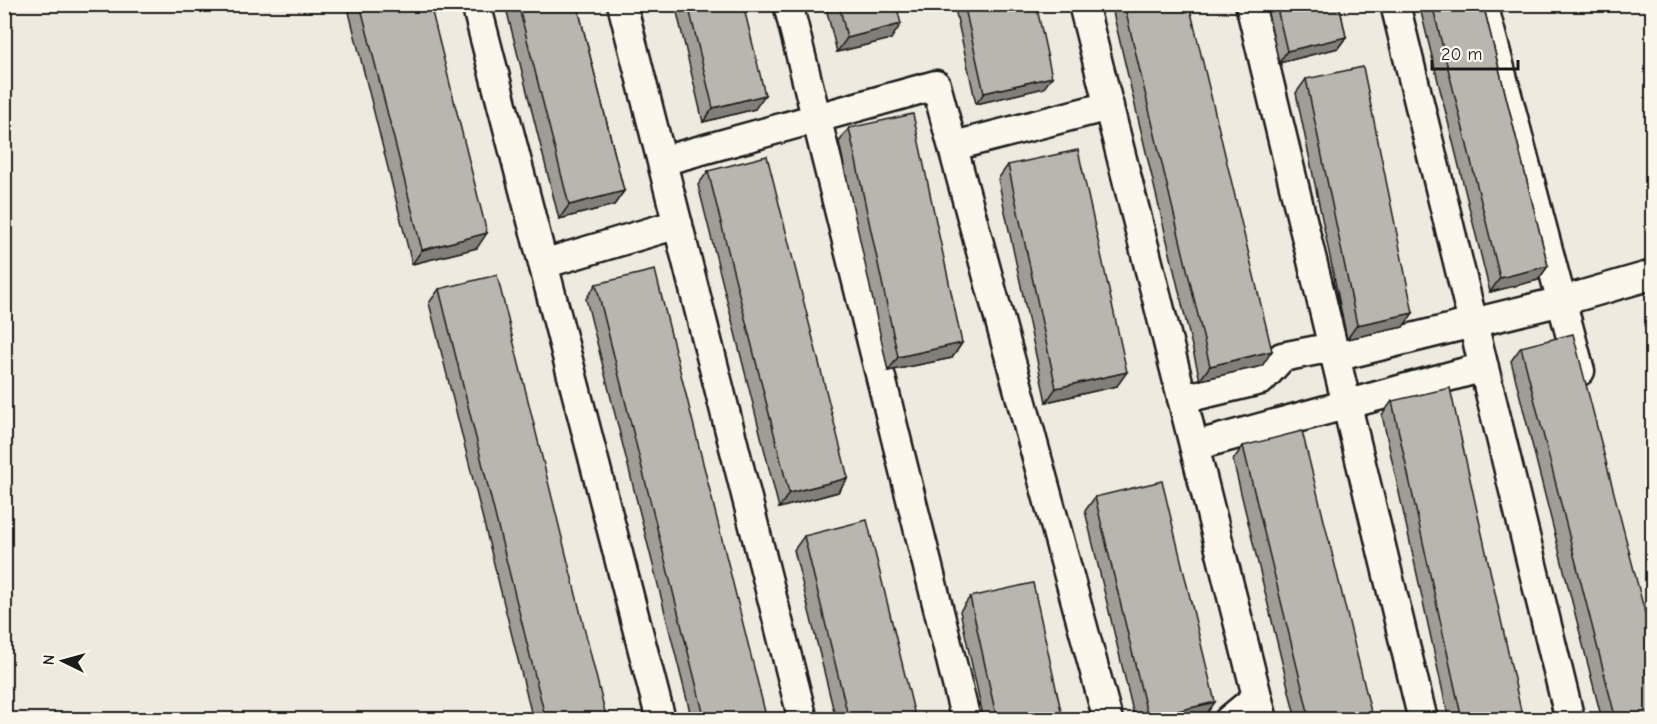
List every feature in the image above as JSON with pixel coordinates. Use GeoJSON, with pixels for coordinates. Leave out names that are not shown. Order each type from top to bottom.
{"type":"FeatureCollection","features":[{"type":"Feature","properties":{"kind":"street"},"geometry":{"type":"LineString","coordinates":[[476,4],[661,720]]}},
{"type":"Feature","properties":{"kind":"street"},"geometry":{"type":"LineString","coordinates":[[622,4],[803,720]]}},
{"type":"Feature","properties":{"kind":"street"},"geometry":{"type":"LineString","coordinates":[[788,4],[966,720]]}},
{"type":"Feature","properties":{"kind":"street"},"geometry":{"type":"LineString","coordinates":[[1083,4],[1260,708],[1229,720]]}},
{"type":"Feature","properties":{"kind":"street"},"geometry":{"type":"LineString","coordinates":[[1250,4],[1424,720]]}},
{"type":"Feature","properties":{"kind":"street"},"geometry":{"type":"LineString","coordinates":[[1395,4],[1570,720]]}},
{"type":"Feature","properties":{"kind":"street"},"geometry":{"type":"LineString","coordinates":[[1483,4],[1586,393]]}},
{"type":"Feature","properties":{"kind":"street"},"geometry":{"type":"LineString","coordinates":[[662,161],[936,86],[1108,720]]}},
{"type":"Feature","properties":{"kind":"street"},"geometry":{"type":"LineString","coordinates":[[954,146],[1109,106]]}},
{"type":"Feature","properties":{"kind":"street"},"geometry":{"type":"LineString","coordinates":[[543,264],[678,224]]}},
{"type":"Feature","properties":{"kind":"street"},"geometry":{"type":"LineString","coordinates":[[1182,399],[1261,380],[1281,357],[1334,352],[1473,324],[1653,275]]}},
{"type":"Feature","properties":{"kind":"street"},"geometry":{"type":"LineString","coordinates":[[1194,446],[1484,367]]}},
{"type":"Feature","properties":{"kind":"building"},"geometry":{"type":"Polygon","coordinates":[[[360,4],[430,4],[487,233],[422,250],[360,4]]]}},
{"type":"Feature","properties":{"kind":"building"},"geometry":{"type":"Polygon","coordinates":[[[518,4],[577,4],[624,191],[569,205],[518,4]]]}},
{"type":"Feature","properties":{"kind":"building"},"geometry":{"type":"Polygon","coordinates":[[[688,4],[743,4],[765,95],[713,108],[688,4]]]}},
{"type":"Feature","properties":{"kind":"building"},"geometry":{"type":"Polygon","coordinates":[[[839,4],[896,4],[901,24],[847,38],[839,4]]]}},
{"type":"Feature","properties":{"kind":"building"},"geometry":{"type":"Polygon","coordinates":[[[964,4],[1036,4],[1052,77],[984,93],[964,4]]]}},
{"type":"Feature","properties":{"kind":"building"},"geometry":{"type":"Polygon","coordinates":[[[1124,4],[1189,4],[1272,351],[1210,366],[1124,4]]]}},
{"type":"Feature","properties":{"kind":"building"},"geometry":{"type":"Polygon","coordinates":[[[1276,4],[1339,4],[1346,37],[1287,51],[1276,4]]]}},
{"type":"Feature","properties":{"kind":"building"},"geometry":{"type":"Polygon","coordinates":[[[1432,4],[1483,4],[1548,266],[1500,278],[1432,4]]]}},
{"type":"Feature","properties":{"kind":"building"},"geometry":{"type":"Polygon","coordinates":[[[1363,67],[1413,313],[1357,325],[1306,79],[1363,67]]]}},
{"type":"Feature","properties":{"kind":"building"},"geometry":{"type":"Polygon","coordinates":[[[913,114],[962,343],[898,357],[849,128],[913,114]]]}},
{"type":"Feature","properties":{"kind":"building"},"geometry":{"type":"Polygon","coordinates":[[[1078,150],[1127,372],[1056,388],[1008,165],[1078,150]]]}},
{"type":"Feature","properties":{"kind":"building"},"geometry":{"type":"Polygon","coordinates":[[[767,156],[848,478],[789,493],[708,171],[767,156]]]}},
{"type":"Feature","properties":{"kind":"building"},"geometry":{"type":"Polygon","coordinates":[[[655,270],[767,720],[705,720],[596,284],[655,270]]]}},
{"type":"Feature","properties":{"kind":"building"},"geometry":{"type":"Polygon","coordinates":[[[497,275],[607,720],[546,720],[439,289],[497,275]]]}},
{"type":"Feature","properties":{"kind":"building"},"geometry":{"type":"Polygon","coordinates":[[[1573,334],[1653,644],[1653,720],[1616,720],[1521,347],[1573,334]]]}},
{"type":"Feature","properties":{"kind":"building"},"geometry":{"type":"Polygon","coordinates":[[[1450,388],[1523,720],[1462,720],[1392,401],[1450,388]]]}},
{"type":"Feature","properties":{"kind":"building"},"geometry":{"type":"Polygon","coordinates":[[[1302,431],[1373,720],[1310,720],[1243,446],[1302,431]]]}},
{"type":"Feature","properties":{"kind":"building"},"geometry":{"type":"Polygon","coordinates":[[[1162,481],[1215,702],[1148,718],[1095,497],[1162,481]]]}},
{"type":"Feature","properties":{"kind":"building"},"geometry":{"type":"Polygon","coordinates":[[[867,520],[916,720],[849,720],[804,536],[867,520]]]}},
{"type":"Feature","properties":{"kind":"building"},"geometry":{"type":"Polygon","coordinates":[[[1033,583],[1063,720],[997,720],[970,597],[1033,583]]]}}]}
